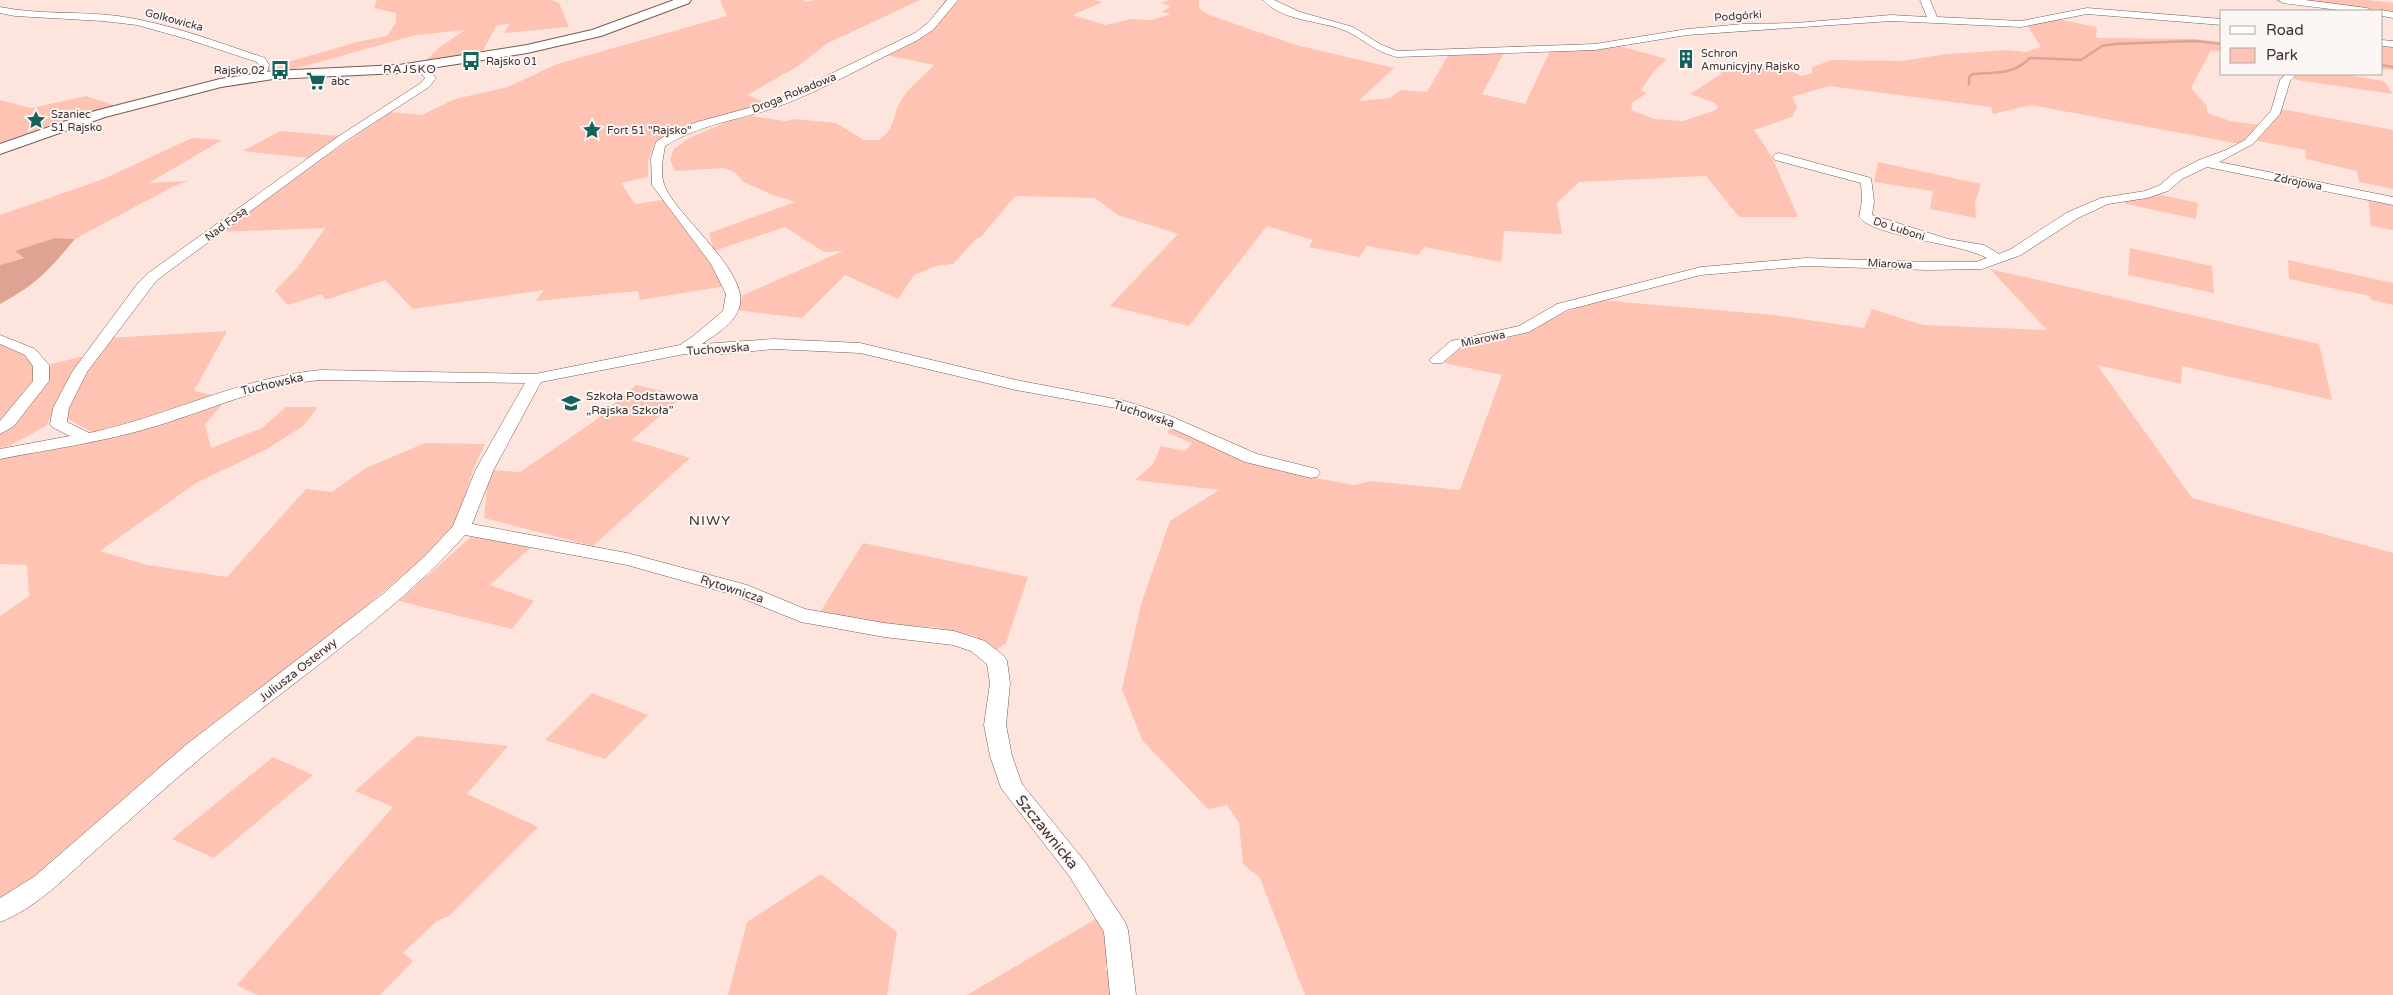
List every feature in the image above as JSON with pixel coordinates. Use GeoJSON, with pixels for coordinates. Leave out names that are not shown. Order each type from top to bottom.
{"type":"FeatureCollection","features":[{"type":"Feature","properties":{"kind":"street"},"geometry":{"type":"LineString","coordinates":[[0,149],[64,126],[132,105],[220,83],[261,76],[354,72],[423,66],[527,49],[614,28],[684,0]]}},
{"type":"Feature","properties":{"kind":"street","name":"Droga Rokadowa"},"geometry":{"type":"LineString","coordinates":[[685,349],[718,324],[733,307],[735,296],[718,265],[658,184],[660,144],[682,130],[773,104],[837,76],[871,57],[926,31],[936,21],[944,8],[953,0]]}},
{"type":"Feature","properties":{"kind":"street","name":"Podgórki"},"geometry":{"type":"LineString","coordinates":[[1268,0],[1286,10],[1352,30],[1383,51],[1410,54],[1596,47],[1688,32],[1891,18],[2021,24],[2088,11],[2220,22]]}},
{"type":"Feature","properties":{"kind":"street"},"geometry":{"type":"LineString","coordinates":[[1925,0],[1933,19]]}},
{"type":"Feature","properties":{"kind":"street"},"geometry":{"type":"LineString","coordinates":[[2283,0],[2359,10]]}},
{"type":"Feature","properties":{"kind":"street","name":"Golkowicka"},"geometry":{"type":"LineString","coordinates":[[0,10],[34,16],[116,19],[178,32],[261,60],[264,66],[261,76]]}},
{"type":"Feature","properties":{"kind":"street","name":"Nad Fosą"},"geometry":{"type":"LineString","coordinates":[[58,424],[58,412],[86,363],[152,277],[343,138],[426,86],[431,78],[422,69],[423,66]]}},
{"type":"Feature","properties":{"kind":"street","name":"Miarowa"},"geometry":{"type":"LineString","coordinates":[[1437,360],[1456,344],[1524,329],[1562,306],[1701,271],[1806,262],[1977,266],[1998,259],[2024,248],[2073,215],[2105,201],[2147,194],[2164,188],[2178,176],[2203,163],[2230,153],[2249,142],[2276,112],[2285,80],[2291,75]]}},
{"type":"Feature","properties":{"kind":"street","name":"Do Luboni"},"geometry":{"type":"LineString","coordinates":[[1779,157],[1867,181],[1868,201],[1865,217],[1874,222],[1940,241],[1979,248],[1998,259]]}},
{"type":"Feature","properties":{"kind":"street","name":"Zdrojowa"},"geometry":{"type":"LineString","coordinates":[[2203,163],[2393,201]]}},
{"type":"Feature","properties":{"kind":"street"},"geometry":{"type":"LineString","coordinates":[[0,339],[30,352],[41,365],[41,381],[8,423],[0,430]]}},
{"type":"Feature","properties":{"kind":"street","name":"Tuchowska"},"geometry":{"type":"LineString","coordinates":[[86,438],[149,423],[236,392],[296,376],[535,379],[685,349],[723,349],[774,344],[860,348],[1025,387],[1119,404],[1162,418],[1251,458],[1312,473]]}},
{"type":"Feature","properties":{"kind":"street","name":"Juliusza Osterwy"},"geometry":{"type":"LineString","coordinates":[[0,911],[43,883],[195,750],[392,598],[432,560],[461,528],[485,469],[535,379]]}},
{"type":"Feature","properties":{"kind":"street"},"geometry":{"type":"LineString","coordinates":[[2,453],[58,424],[86,438]]}},
{"type":"Feature","properties":{"kind":"street"},"geometry":{"type":"LineString","coordinates":[[2,453],[86,438]]}},
{"type":"Feature","properties":{"kind":"street","name":"Rytownicza"},"geometry":{"type":"LineString","coordinates":[[461,528],[627,559],[740,590],[801,615],[884,630],[954,638],[978,646],[997,661]]}},
{"type":"Feature","properties":{"kind":"street","name":"Szczawnicka"},"geometry":{"type":"LineString","coordinates":[[997,661],[1000,683],[995,724],[1012,788],[1078,870],[1116,930],[1123,995]]}},
{"type":"Feature","properties":{"kind":"green space"},"geometry":{"type":"Polygon","coordinates":[[[377,0],[552,0],[559,3],[569,27],[504,33],[510,24],[497,25],[481,54],[423,63],[440,47],[465,30],[416,35],[294,69],[270,70],[267,68],[357,42],[387,36],[396,22],[396,13],[374,8],[377,0]]]}},
{"type":"Feature","properties":{"kind":"green space"},"geometry":{"type":"Polygon","coordinates":[[[802,0],[807,2],[814,0],[920,0],[828,43],[795,68],[747,95],[767,103],[689,125],[655,142],[648,161],[648,177],[621,183],[635,204],[663,200],[727,286],[640,300],[638,291],[536,301],[544,290],[413,309],[385,280],[325,300],[322,294],[288,305],[275,291],[298,267],[325,228],[217,232],[390,112],[422,115],[455,99],[508,87],[557,64],[727,16],[720,1],[802,0]]]}},
{"type":"Feature","properties":{"kind":"green space"},"geometry":{"type":"Polygon","coordinates":[[[957,0],[1095,0],[1102,2],[1073,15],[1105,25],[1131,19],[1151,20],[1171,14],[1162,12],[1171,6],[1160,3],[1170,0],[1199,0],[1199,8],[1209,15],[1296,45],[1394,68],[1359,101],[1390,98],[1401,90],[1427,92],[1449,54],[1504,53],[1482,94],[1525,104],[1550,51],[1604,49],[1619,46],[1667,59],[1653,72],[1641,90],[1647,93],[1633,102],[1631,110],[1655,119],[1683,121],[1716,110],[1718,107],[1715,103],[1690,94],[1721,74],[1721,70],[1739,70],[1778,65],[1801,76],[1812,73],[1812,67],[1832,60],[1901,61],[1948,54],[2008,50],[2026,52],[2041,47],[2027,25],[2057,19],[2097,27],[2096,38],[2196,39],[2220,42],[2220,52],[2211,50],[2191,88],[2207,106],[2207,113],[2230,121],[2261,125],[2240,144],[2031,105],[1993,114],[1991,107],[1829,86],[1792,97],[1797,107],[1792,117],[1754,130],[1771,155],[1798,217],[1739,217],[1706,176],[1579,182],[1557,203],[1562,234],[1504,231],[1501,262],[1424,247],[1418,255],[1367,246],[1359,257],[1309,247],[1313,240],[1267,226],[1189,326],[1110,306],[1178,234],[1118,215],[1095,198],[1015,196],[981,237],[976,239],[953,264],[936,266],[914,275],[898,299],[845,275],[802,318],[736,310],[743,295],[843,251],[824,252],[785,227],[714,251],[709,233],[795,202],[773,195],[744,182],[734,172],[723,168],[675,171],[670,160],[674,149],[689,138],[729,121],[751,116],[785,121],[795,119],[836,123],[864,140],[878,140],[892,126],[898,105],[905,94],[934,65],[881,54],[917,38],[957,0]]]}},
{"type":"Feature","properties":{"kind":"green space"},"geometry":{"type":"Polygon","coordinates":[[[2292,0],[2368,0],[2393,3],[2393,14],[2383,13],[2383,10],[2364,10],[2292,0]]]}},
{"type":"Feature","properties":{"kind":"green space"},"geometry":{"type":"Polygon","coordinates":[[[2383,43],[2393,45],[2393,70],[2383,69],[2383,43]]]}},
{"type":"Feature","properties":{"kind":"green space"},"geometry":{"type":"Polygon","coordinates":[[[2294,75],[2346,75],[2384,81],[2393,94],[2297,80],[2293,78],[2294,75]]]}},
{"type":"Feature","properties":{"kind":"green space"},"geometry":{"type":"Polygon","coordinates":[[[86,96],[117,106],[0,146],[0,100],[31,108],[86,96]]]}},
{"type":"Feature","properties":{"kind":"green space"},"geometry":{"type":"Polygon","coordinates":[[[2280,109],[2393,130],[2393,189],[2359,182],[2357,171],[2306,159],[2305,150],[2254,140],[2280,109]]]}},
{"type":"Feature","properties":{"kind":"green space"},"geometry":{"type":"Polygon","coordinates":[[[280,131],[340,136],[308,158],[243,151],[280,131]]]}},
{"type":"Feature","properties":{"kind":"green space"},"geometry":{"type":"Polygon","coordinates":[[[192,138],[222,140],[149,183],[188,181],[174,186],[75,239],[55,238],[16,252],[25,257],[0,265],[0,215],[101,180],[192,138]]]}},
{"type":"Feature","properties":{"kind":"green space"},"geometry":{"type":"Polygon","coordinates":[[[1878,162],[1981,184],[1975,203],[1976,218],[1930,209],[1933,191],[1874,182],[1878,162]]]}},
{"type":"Feature","properties":{"kind":"green space"},"geometry":{"type":"Polygon","coordinates":[[[2158,194],[2198,203],[2196,219],[2124,202],[2158,194]]]}},
{"type":"Feature","properties":{"kind":"green space"},"geometry":{"type":"Polygon","coordinates":[[[2368,197],[2393,202],[2393,230],[2371,226],[2368,197]]]}},
{"type":"Feature","properties":{"kind":"green space"},"geometry":{"type":"Polygon","coordinates":[[[2130,248],[2212,266],[2214,293],[2128,275],[2130,248]]]}},
{"type":"Feature","properties":{"kind":"green space"},"geometry":{"type":"Polygon","coordinates":[[[2288,260],[2393,283],[2393,305],[2371,300],[2370,296],[2289,279],[2288,260]]]}},
{"type":"Feature","properties":{"kind":"green space"},"geometry":{"type":"Polygon","coordinates":[[[1990,269],[2319,344],[2332,400],[2182,366],[2181,384],[2097,365],[2192,498],[2393,553],[2393,995],[1305,995],[1260,878],[1243,864],[1239,823],[1227,805],[1208,809],[1142,740],[1122,689],[1141,604],[1170,521],[1219,490],[1135,480],[1153,464],[1161,446],[1185,451],[1192,443],[1168,433],[1170,424],[1237,456],[1278,471],[1354,485],[1371,481],[1460,490],[1502,375],[1444,363],[1458,350],[1490,340],[1524,333],[1566,312],[1599,300],[1774,315],[1864,328],[1872,309],[1923,325],[2047,330],[1990,269]]]}},
{"type":"Feature","properties":{"kind":"green space"},"geometry":{"type":"Polygon","coordinates":[[[227,331],[194,391],[227,398],[205,425],[211,448],[262,428],[286,407],[318,407],[303,426],[267,449],[196,483],[100,551],[147,565],[227,577],[306,489],[332,492],[366,468],[425,443],[485,444],[475,465],[458,516],[451,529],[430,553],[36,880],[0,904],[0,616],[29,596],[27,565],[0,564],[0,457],[95,434],[63,416],[64,405],[109,338],[227,331]]]}},
{"type":"Feature","properties":{"kind":"green space"},"geometry":{"type":"Polygon","coordinates":[[[0,342],[25,354],[35,366],[35,379],[0,425],[0,342]]]}},
{"type":"Feature","properties":{"kind":"green space"},"geometry":{"type":"Polygon","coordinates":[[[89,355],[46,426],[9,446],[0,448],[0,433],[34,398],[51,364],[89,355]]]}},
{"type":"Feature","properties":{"kind":"green space"},"geometry":{"type":"Polygon","coordinates":[[[636,385],[683,396],[632,440],[690,458],[593,546],[484,518],[489,470],[520,472],[593,422],[636,385]]]}},
{"type":"Feature","properties":{"kind":"green space"},"geometry":{"type":"Polygon","coordinates":[[[471,537],[531,547],[490,585],[534,601],[512,629],[399,601],[471,537]]]}},
{"type":"Feature","properties":{"kind":"green space"},"geometry":{"type":"Polygon","coordinates":[[[863,543],[1028,577],[1006,643],[995,651],[975,636],[935,627],[902,626],[819,614],[863,543]]]}},
{"type":"Feature","properties":{"kind":"green space"},"geometry":{"type":"Polygon","coordinates":[[[592,693],[648,715],[605,759],[545,740],[592,693]]]}},
{"type":"Feature","properties":{"kind":"green space"},"geometry":{"type":"Polygon","coordinates":[[[417,736],[508,746],[467,794],[538,827],[449,916],[437,921],[403,953],[413,961],[380,995],[257,995],[237,985],[393,807],[355,791],[417,736]]]}},
{"type":"Feature","properties":{"kind":"green space"},"geometry":{"type":"Polygon","coordinates":[[[273,757],[313,775],[214,858],[172,839],[273,757]]]}},
{"type":"Feature","properties":{"kind":"green space"},"geometry":{"type":"Polygon","coordinates":[[[821,874],[897,932],[887,995],[728,995],[747,922],[821,874]]]}},
{"type":"Feature","properties":{"kind":"green space"},"geometry":{"type":"Polygon","coordinates":[[[1099,917],[1111,946],[1105,969],[1118,982],[1116,995],[967,995],[1099,917]]]}},
{"type":"Feature","properties":{"kind":"shaded area"},"geometry":{"type":"Polygon","coordinates":[[[55,238],[75,239],[33,283],[0,304],[0,265],[24,258],[15,251],[55,238]]]}},
{"type":"Feature","properties":{"kind":"waterway"},"geometry":{"type":"LineString","coordinates":[[1969,84],[1969,77],[1973,74],[1997,73],[2011,70],[2030,58],[2081,60],[2102,46],[2194,41],[2220,44]]}},
{"type":"Feature","properties":{"kind":"waterway"},"geometry":{"type":"LineString","coordinates":[[2383,65],[2393,67]]}},
{"type":"Feature","properties":{"kind":"place","name":"Schron Amunicyjny Rajsko"},"geometry":{"type":"Point","coordinates":[1686,59]}},
{"type":"Feature","properties":{"kind":"place","name":"Rajsko 01"},"geometry":{"type":"Point","coordinates":[471,61]}},
{"type":"Feature","properties":{"kind":"place","name":"Rajsko 02"},"geometry":{"type":"Point","coordinates":[280,70]}},
{"type":"Feature","properties":{"kind":"place","name":"abc"},"geometry":{"type":"Point","coordinates":[316,81]}},
{"type":"Feature","properties":{"kind":"place","name":"Szaniec S1 Rajsko"},"geometry":{"type":"Point","coordinates":[36,120]}},
{"type":"Feature","properties":{"kind":"place","name":"Fort 51 \"Rajsko\""},"geometry":{"type":"Point","coordinates":[592,130]}},
{"type":"Feature","properties":{"kind":"place","name":"Szkoła Podstawowa „Rajska Szkoła”"},"geometry":{"type":"Point","coordinates":[571,403]}},
{"type":"Feature","properties":{"kind":"district","name":"RAJSKO"},"geometry":{"type":"Point","coordinates":[410,69]}},
{"type":"Feature","properties":{"kind":"district","name":"NIWY"},"geometry":{"type":"Point","coordinates":[710,520]}}]}
